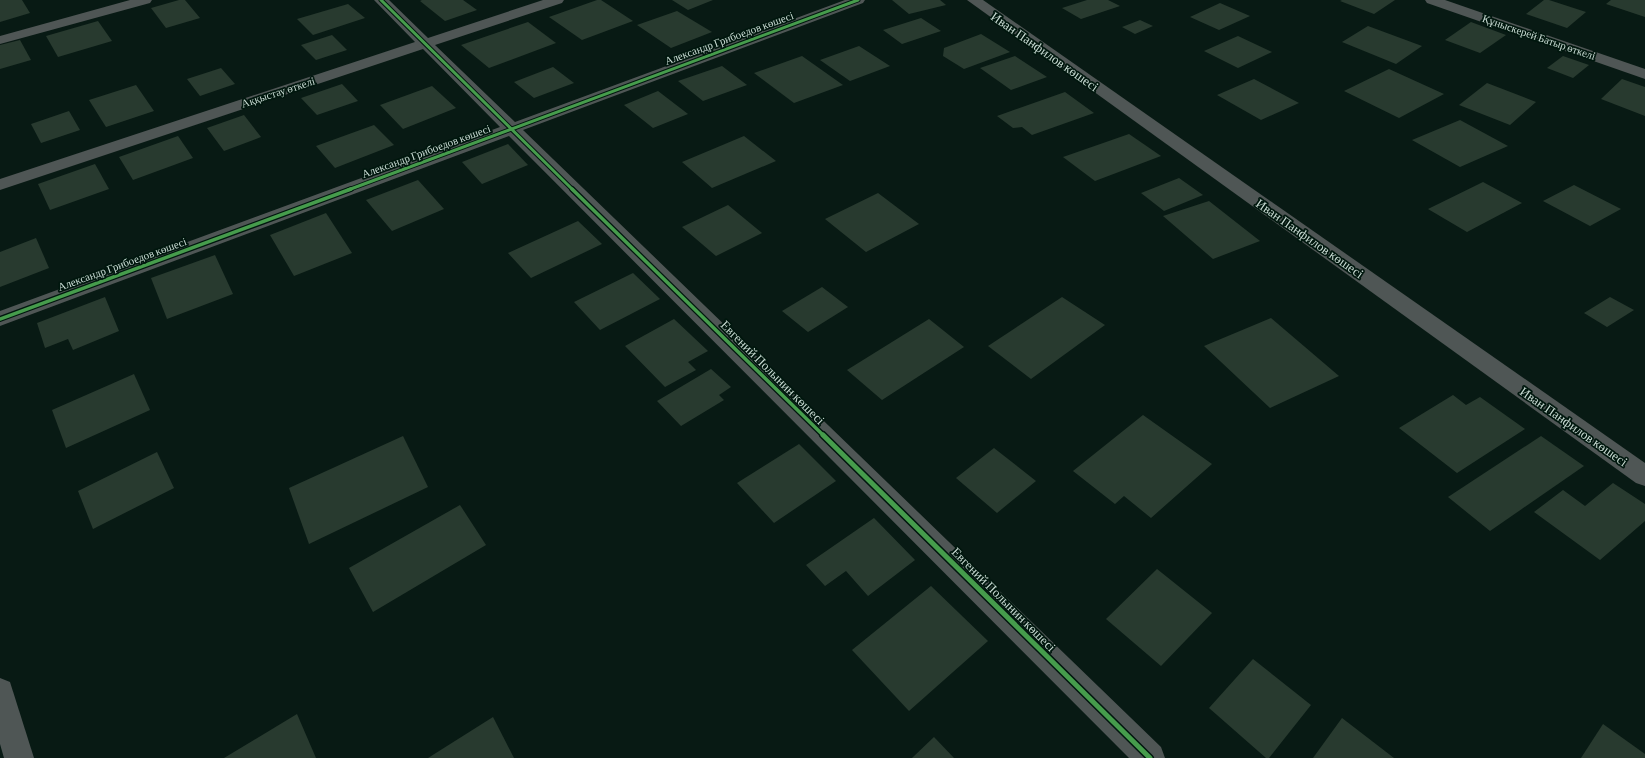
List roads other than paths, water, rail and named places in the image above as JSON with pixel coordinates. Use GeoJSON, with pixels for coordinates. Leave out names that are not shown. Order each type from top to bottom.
{"type":"FeatureCollection","features":[{"type":"Feature","properties":{"kind":"street"},"geometry":{"type":"LineString","coordinates":[[0,40],[145,0]]}},
{"type":"Feature","properties":{"kind":"street","name":"Евгений Полынин көшесі"},"geometry":{"type":"LineString","coordinates":[[381,0],[1150,758]]}},
{"type":"Feature","properties":{"kind":"street","name":"Аққыстау өткелі"},"geometry":{"type":"LineString","coordinates":[[0,185],[556,0]]}},
{"type":"Feature","properties":{"kind":"street","name":"Александр Грибоедов көшесі"},"geometry":{"type":"LineString","coordinates":[[0,319],[858,0]]}},
{"type":"Feature","properties":{"kind":"street","name":"Иван Панфилов көшесі"},"geometry":{"type":"LineString","coordinates":[[974,0],[1645,476]]}},
{"type":"Feature","properties":{"kind":"street","name":"Құныскерей Батыр өткелі"},"geometry":{"type":"LineString","coordinates":[[1432,0],[1645,74]]}},
{"type":"Feature","properties":{"kind":"street"},"geometry":{"type":"LineString","coordinates":[[0,692],[19,758]]}}]}
